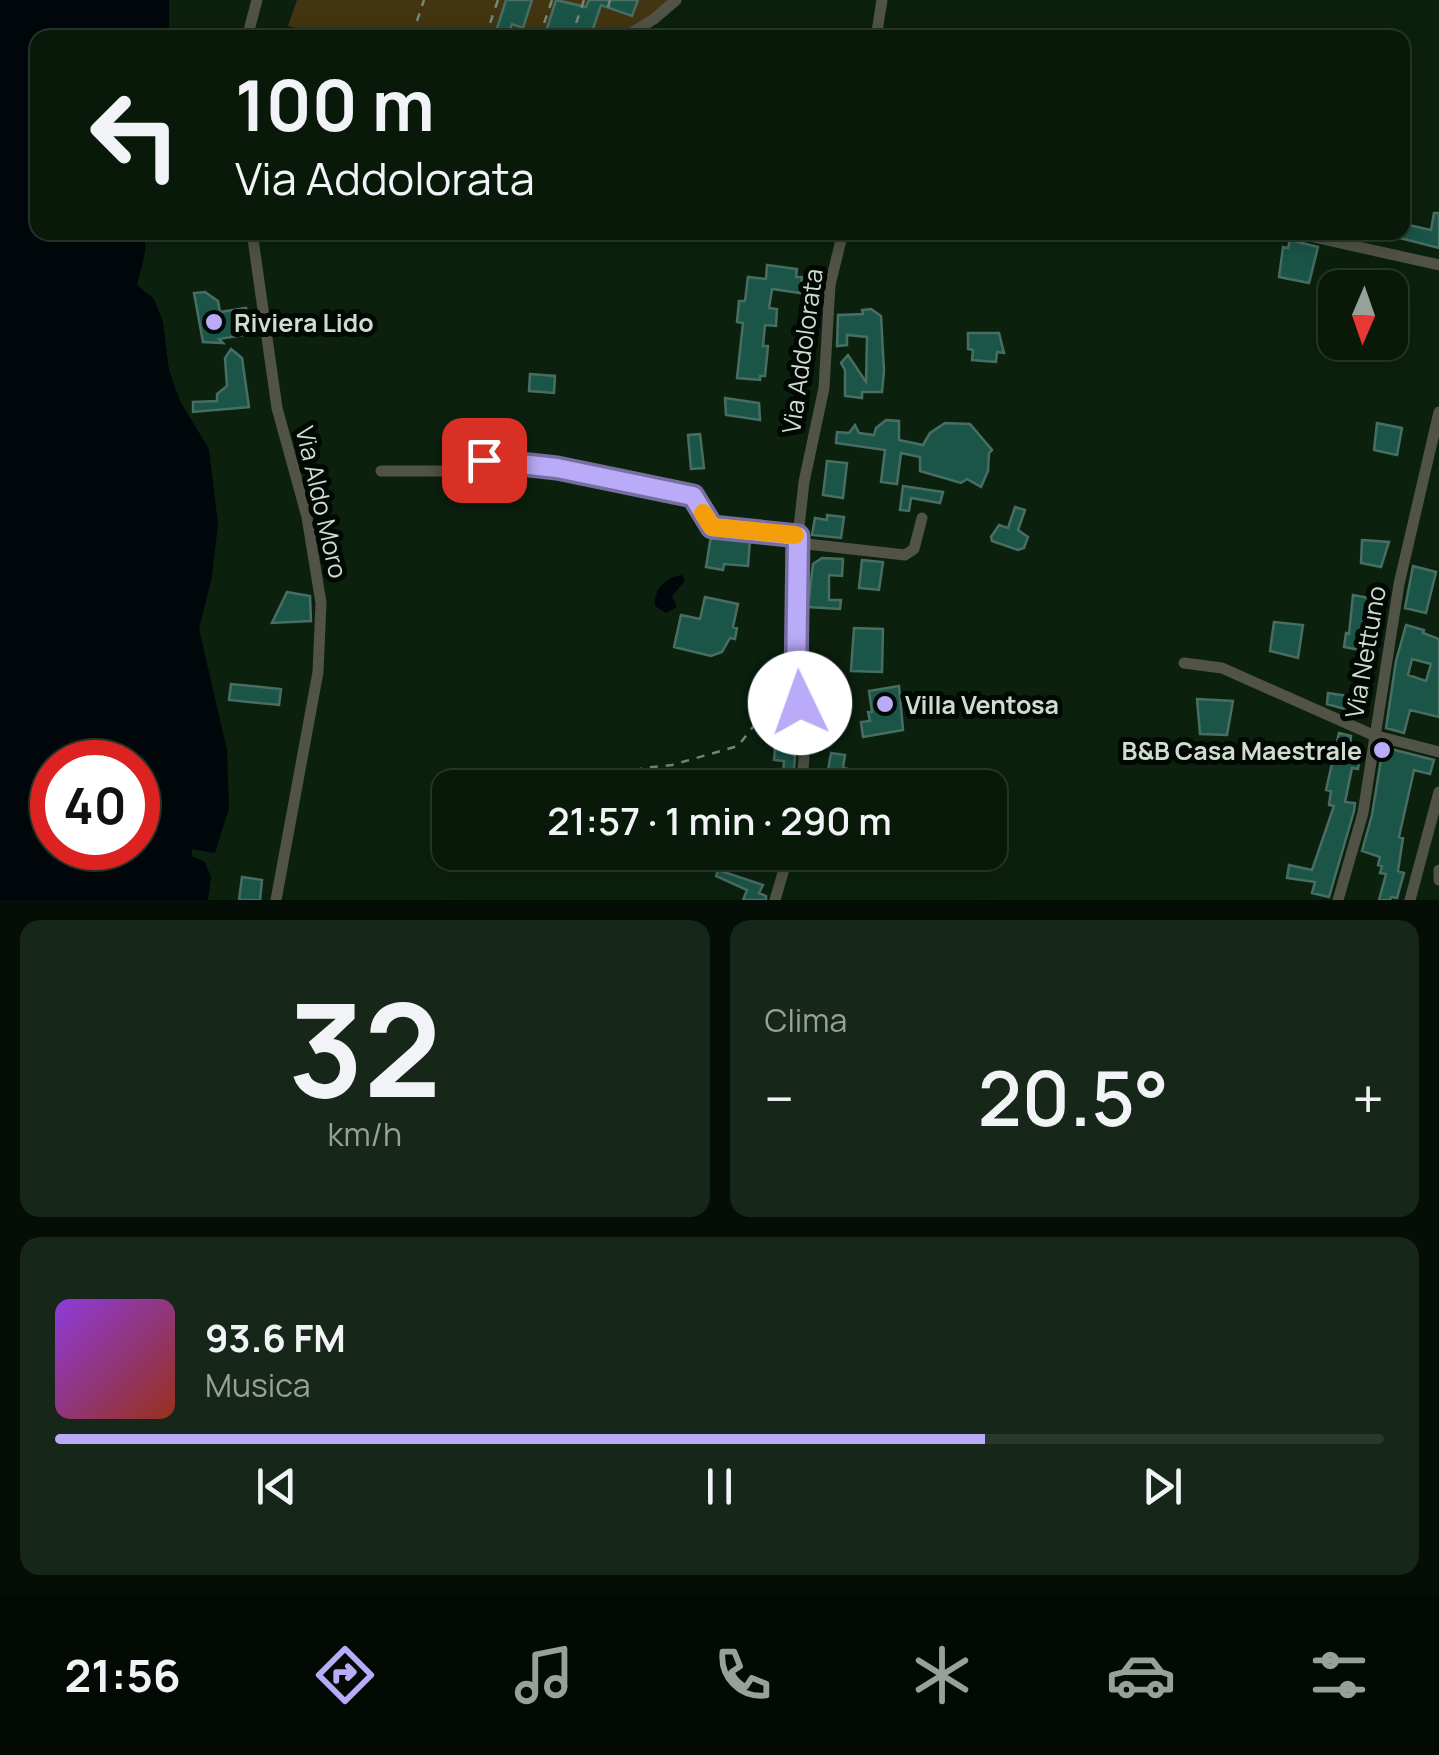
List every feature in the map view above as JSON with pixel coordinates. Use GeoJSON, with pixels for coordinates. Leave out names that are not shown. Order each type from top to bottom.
{"type":"FeatureCollection","features":[{"type":"Feature","properties":{"kind":"street"},"geometry":{"type":"LineString","coordinates":[[248,30],[257,0]]}},
{"type":"Feature","properties":{"kind":"street"},"geometry":{"type":"LineString","coordinates":[[635,30],[676,0]]}},
{"type":"Feature","properties":{"kind":"street"},"geometry":{"type":"LineString","coordinates":[[877,30],[882,0]]}},
{"type":"Feature","properties":{"kind":"street","name":"Via Aldo Moro"},"geometry":{"type":"LineString","coordinates":[[253,240],[277,408],[308,517],[321,603],[318,672],[276,900]]}},
{"type":"Feature","properties":{"kind":"street","name":"Via Addolorata"},"geometry":{"type":"LineString","coordinates":[[803,770],[796,682],[798,539],[804,482],[824,388],[830,285],[842,240]]}},
{"type":"Feature","properties":{"kind":"street"},"geometry":{"type":"LineString","coordinates":[[1326,240],[1439,266]]}},
{"type":"Feature","properties":{"kind":"street","name":"Via Nettuno"},"geometry":{"type":"LineString","coordinates":[[1338,900],[1363,813],[1399,584],[1439,412]]}},
{"type":"Feature","properties":{"kind":"street"},"geometry":{"type":"LineString","coordinates":[[381,471],[442,472],[484,460],[557,468],[693,496],[712,527],[905,555],[914,549],[922,518]]}},
{"type":"Feature","properties":{"kind":"street"},"geometry":{"type":"LineString","coordinates":[[1184,663],[1235,672],[1373,735],[1439,752]]}},
{"type":"Feature","properties":{"kind":"street"},"geometry":{"type":"LineString","coordinates":[[1410,900],[1439,792]]}},
{"type":"Feature","properties":{"kind":"street"},"geometry":{"type":"LineString","coordinates":[[775,900],[784,870]]}},
{"type":"Feature","properties":{"kind":"street"},"geometry":{"type":"LineString","coordinates":[[1439,870],[1439,880]]}},
{"type":"Feature","properties":{"kind":"path"},"geometry":{"type":"LineString","coordinates":[[417,22],[424,0]]}},
{"type":"Feature","properties":{"kind":"path"},"geometry":{"type":"LineString","coordinates":[[487,30],[498,0]]}},
{"type":"Feature","properties":{"kind":"path"},"geometry":{"type":"LineString","coordinates":[[542,30],[552,0]]}},
{"type":"Feature","properties":{"kind":"path"},"geometry":{"type":"LineString","coordinates":[[574,30],[584,0]]}},
{"type":"Feature","properties":{"kind":"path"},"geometry":{"type":"LineString","coordinates":[[608,6],[610,0]]}},
{"type":"Feature","properties":{"kind":"path"},"geometry":{"type":"LineString","coordinates":[[638,770],[672,765],[738,746],[767,709],[796,682]]}},
{"type":"Feature","properties":{"kind":"shaded area"},"geometry":{"type":"Polygon","coordinates":[[[0,0],[169,0],[169,30],[30,30],[30,240],[145,240],[137,285],[154,299],[163,322],[169,370],[180,401],[209,449],[218,524],[212,576],[199,629],[227,750],[229,808],[215,853],[192,849],[192,856],[205,862],[211,877],[208,900],[0,900],[0,0]]]}},
{"type":"Feature","properties":{"kind":"shaded area"},"geometry":{"type":"Polygon","coordinates":[[[297,0],[672,0],[628,30],[304,30],[288,26],[297,0]]]}},
{"type":"Feature","properties":{"kind":"shaded area"},"geometry":{"type":"Polygon","coordinates":[[[682,575],[685,581],[672,596],[677,607],[666,613],[655,606],[656,594],[666,581],[682,575]]]}},
{"type":"Feature","properties":{"kind":"building"},"geometry":{"type":"Polygon","coordinates":[[[506,0],[532,0],[523,28],[512,24],[510,30],[497,30],[506,0]]]}},
{"type":"Feature","properties":{"kind":"building"},"geometry":{"type":"Polygon","coordinates":[[[556,0],[586,7],[589,0],[638,0],[632,16],[601,5],[593,30],[547,30],[556,0]]]}},
{"type":"Feature","properties":{"kind":"building"},"geometry":{"type":"Polygon","coordinates":[[[1434,213],[1439,213],[1439,248],[1408,240],[1410,225],[1431,230],[1434,213]]]}},
{"type":"Feature","properties":{"kind":"building"},"geometry":{"type":"Polygon","coordinates":[[[1290,240],[1318,247],[1309,283],[1279,277],[1283,247],[1288,248],[1290,240]]]}},
{"type":"Feature","properties":{"kind":"building"},"geometry":{"type":"Polygon","coordinates":[[[767,265],[797,269],[796,277],[802,277],[800,293],[772,289],[769,308],[777,309],[776,326],[765,325],[765,376],[760,376],[760,380],[737,378],[743,323],[737,322],[739,301],[745,301],[748,277],[766,279],[767,265]]]}},
{"type":"Feature","properties":{"kind":"building"},"geometry":{"type":"Polygon","coordinates":[[[205,292],[218,301],[220,312],[246,308],[250,334],[219,339],[223,343],[203,342],[194,293],[205,292]]]}},
{"type":"Feature","properties":{"kind":"building"},"geometry":{"type":"Polygon","coordinates":[[[871,309],[881,316],[882,392],[862,392],[862,398],[845,396],[845,370],[841,363],[848,355],[866,382],[867,337],[847,335],[847,345],[837,346],[838,315],[863,314],[862,310],[871,309]]]}},
{"type":"Feature","properties":{"kind":"building"},"geometry":{"type":"Polygon","coordinates":[[[968,333],[999,333],[1004,353],[997,352],[996,362],[972,360],[968,333]]]}},
{"type":"Feature","properties":{"kind":"building"},"geometry":{"type":"Polygon","coordinates":[[[231,349],[242,358],[249,407],[193,412],[193,402],[217,401],[217,394],[227,386],[225,358],[231,349]]]}},
{"type":"Feature","properties":{"kind":"building"},"geometry":{"type":"Polygon","coordinates":[[[530,374],[555,376],[554,393],[529,391],[530,374]]]}},
{"type":"Feature","properties":{"kind":"building"},"geometry":{"type":"Polygon","coordinates":[[[725,398],[759,403],[760,420],[726,415],[725,398]]]}},
{"type":"Feature","properties":{"kind":"building"},"geometry":{"type":"Polygon","coordinates":[[[886,420],[899,421],[899,440],[923,445],[930,433],[945,423],[970,424],[992,450],[981,487],[967,479],[961,483],[920,471],[920,457],[901,453],[897,484],[881,482],[885,450],[836,443],[837,432],[849,433],[855,425],[859,433],[874,435],[886,420]]]}},
{"type":"Feature","properties":{"kind":"building"},"geometry":{"type":"Polygon","coordinates":[[[1377,423],[1402,428],[1397,455],[1374,450],[1377,423]]]}},
{"type":"Feature","properties":{"kind":"building"},"geometry":{"type":"Polygon","coordinates":[[[700,434],[704,468],[691,469],[688,435],[700,434]]]}},
{"type":"Feature","properties":{"kind":"building"},"geometry":{"type":"Polygon","coordinates":[[[827,461],[847,463],[843,498],[823,495],[827,461]]]}},
{"type":"Feature","properties":{"kind":"building"},"geometry":{"type":"Polygon","coordinates":[[[903,486],[943,492],[940,503],[911,498],[909,511],[900,510],[903,486]]]}},
{"type":"Feature","properties":{"kind":"building"},"geometry":{"type":"Polygon","coordinates":[[[1015,507],[1025,510],[1018,530],[1028,537],[1024,548],[1018,550],[992,541],[991,537],[999,525],[1008,528],[1015,507]]]}},
{"type":"Feature","properties":{"kind":"building"},"geometry":{"type":"Polygon","coordinates":[[[827,515],[844,517],[841,538],[812,535],[815,518],[827,520],[827,515]]]}},
{"type":"Feature","properties":{"kind":"building"},"geometry":{"type":"Polygon","coordinates":[[[711,536],[750,540],[748,566],[724,564],[723,570],[706,567],[711,536]]]}},
{"type":"Feature","properties":{"kind":"building"},"geometry":{"type":"Polygon","coordinates":[[[1362,540],[1389,542],[1381,567],[1361,563],[1362,540]]]}},
{"type":"Feature","properties":{"kind":"building"},"geometry":{"type":"Polygon","coordinates":[[[822,558],[843,559],[842,576],[829,575],[829,600],[841,600],[840,609],[808,607],[813,564],[822,558]]]}},
{"type":"Feature","properties":{"kind":"building"},"geometry":{"type":"Polygon","coordinates":[[[862,560],[883,562],[879,590],[859,588],[862,560]]]}},
{"type":"Feature","properties":{"kind":"building"},"geometry":{"type":"Polygon","coordinates":[[[1413,566],[1436,572],[1426,613],[1405,608],[1413,566]]]}},
{"type":"Feature","properties":{"kind":"building"},"geometry":{"type":"Polygon","coordinates":[[[287,592],[310,596],[311,621],[272,623],[287,592]]]}},
{"type":"Feature","properties":{"kind":"building"},"geometry":{"type":"Polygon","coordinates":[[[1353,595],[1374,599],[1370,615],[1376,616],[1372,640],[1367,639],[1365,651],[1344,647],[1353,595]]]}},
{"type":"Feature","properties":{"kind":"building"},"geometry":{"type":"Polygon","coordinates":[[[705,597],[738,604],[733,627],[737,628],[735,639],[730,638],[722,652],[711,656],[674,647],[681,615],[700,619],[705,597]]]}},
{"type":"Feature","properties":{"kind":"building"},"geometry":{"type":"Polygon","coordinates":[[[1274,622],[1303,625],[1298,658],[1270,651],[1274,622]]]}},
{"type":"Feature","properties":{"kind":"building"},"geometry":{"type":"Polygon","coordinates":[[[1406,625],[1439,639],[1439,717],[1410,710],[1404,733],[1386,728],[1406,625]],[[1412,659],[1408,675],[1426,681],[1431,664],[1412,659]]]}},
{"type":"Feature","properties":{"kind":"building"},"geometry":{"type":"Polygon","coordinates":[[[854,628],[883,629],[882,672],[851,671],[854,628]]]}},
{"type":"Feature","properties":{"kind":"building"},"geometry":{"type":"Polygon","coordinates":[[[833,683],[834,694],[809,700],[807,686],[833,683]]]}},
{"type":"Feature","properties":{"kind":"building"},"geometry":{"type":"Polygon","coordinates":[[[231,684],[281,689],[279,705],[229,700],[231,684]]]}},
{"type":"Feature","properties":{"kind":"building","name":"Villa Ventosa"},"geometry":{"type":"Polygon","coordinates":[[[899,686],[903,730],[863,737],[861,722],[870,721],[868,712],[872,712],[869,691],[899,686]]]}},
{"type":"Feature","properties":{"kind":"building"},"geometry":{"type":"Polygon","coordinates":[[[1328,693],[1368,699],[1366,715],[1327,704],[1328,693]]]}},
{"type":"Feature","properties":{"kind":"building"},"geometry":{"type":"Polygon","coordinates":[[[1197,699],[1233,701],[1227,735],[1200,734],[1197,699]]]}},
{"type":"Feature","properties":{"kind":"building"},"geometry":{"type":"Polygon","coordinates":[[[771,712],[791,721],[794,770],[783,770],[784,761],[774,760],[776,739],[759,730],[771,712]]]}},
{"type":"Feature","properties":{"kind":"building"},"geometry":{"type":"Polygon","coordinates":[[[1339,733],[1351,736],[1350,749],[1360,756],[1358,769],[1352,768],[1345,802],[1355,803],[1354,811],[1329,897],[1312,893],[1315,882],[1287,878],[1289,865],[1312,870],[1334,806],[1329,805],[1331,791],[1326,790],[1339,733]]]}},
{"type":"Feature","properties":{"kind":"building"},"geometry":{"type":"Polygon","coordinates":[[[1383,747],[1434,760],[1430,774],[1414,770],[1399,837],[1403,838],[1398,871],[1404,873],[1397,898],[1390,900],[1379,900],[1386,874],[1380,873],[1380,857],[1362,851],[1383,747]]]}},
{"type":"Feature","properties":{"kind":"building"},"geometry":{"type":"Polygon","coordinates":[[[831,753],[845,755],[843,768],[854,770],[828,770],[831,753]]]}},
{"type":"Feature","properties":{"kind":"building"},"geometry":{"type":"Polygon","coordinates":[[[718,870],[763,885],[759,893],[766,900],[743,900],[747,890],[716,876],[718,870]]]}},
{"type":"Feature","properties":{"kind":"building"},"geometry":{"type":"Polygon","coordinates":[[[242,877],[262,880],[260,900],[239,900],[242,877]]]}},
{"type":"Feature","properties":{"kind":"slow traffic"},"geometry":{"type":"LineString","coordinates":[[703,513],[712,527],[795,535]]}},
{"type":"Feature","properties":{"kind":"place","name":"Riviera Lido"},"geometry":{"type":"Point","coordinates":[214,322]}},
{"type":"Feature","properties":{"kind":"place","name":"Villa Ventosa"},"geometry":{"type":"Point","coordinates":[885,704]}},
{"type":"Feature","properties":{"kind":"place","name":"B&B Casa Maestrale"},"geometry":{"type":"Point","coordinates":[1382,750]}},
{"type":"Feature","properties":{"kind":"route"},"geometry":{"type":"LineString","coordinates":[[484,460],[557,468],[693,496],[712,527],[798,536],[796,682],[800,703]]}}]}
